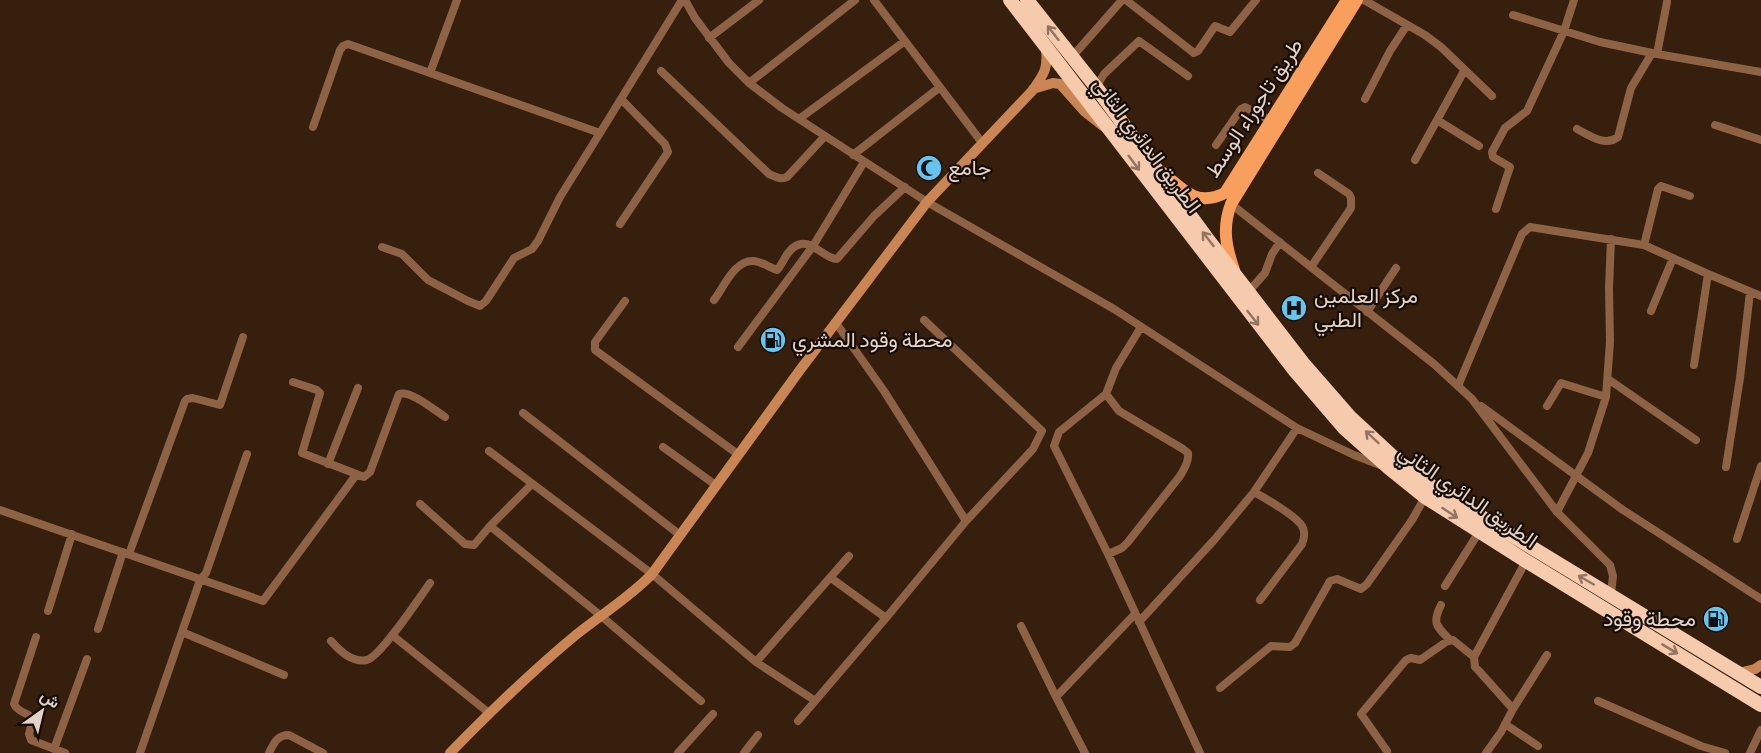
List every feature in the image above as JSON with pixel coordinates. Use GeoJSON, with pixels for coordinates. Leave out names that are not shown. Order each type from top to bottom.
{"type":"FeatureCollection","features":[{"type":"Feature","properties":{"kind":"highway","name":"الطريق الدائري الثاني"},"geometry":{"type":"LineString","coordinates":[[1010,0],[1046,50],[1295,371],[1344,428],[1425,497],[1761,705]]}},
{"type":"Feature","properties":{"kind":"highway","name":"الطريق الدائري الثاني"},"geometry":{"type":"LineString","coordinates":[[1027,0],[1096,87],[1303,363],[1351,418],[1391,455],[1434,488],[1761,687]]}},
{"type":"Feature","properties":{"kind":"main road","name":"طريق تاجوراء الوسط"},"geometry":{"type":"LineString","coordinates":[[1149,160],[1192,195],[1205,200],[1225,193],[1347,0]]}},
{"type":"Feature","properties":{"kind":"main road","name":"طريق تاجوراء الوسط"},"geometry":{"type":"LineString","coordinates":[[1236,275],[1226,247],[1226,223],[1231,204],[1357,0]]}},
{"type":"Feature","properties":{"kind":"main road"},"geometry":{"type":"LineString","coordinates":[[450,753],[531,672],[600,615],[631,594],[652,574],[927,202],[1033,90],[1046,71],[1048,64],[1046,50]]}},
{"type":"Feature","properties":{"kind":"main road"},"geometry":{"type":"LineString","coordinates":[[1033,90],[1053,83],[1060,84],[1090,116],[1110,131]]}},
{"type":"Feature","properties":{"kind":"main road"},"geometry":{"type":"LineString","coordinates":[[1738,673],[1755,669],[1761,665]]}},
{"type":"Feature","properties":{"kind":"street"},"geometry":{"type":"LineString","coordinates":[[430,73],[457,0]]}},
{"type":"Feature","properties":{"kind":"street"},"geometry":{"type":"LineString","coordinates":[[382,247],[402,254],[428,280],[480,306],[486,301],[514,258],[532,249],[538,241],[560,197],[684,0],[729,63],[749,83],[798,119],[927,202],[1114,309],[1298,428],[1354,455],[1389,468]]}},
{"type":"Feature","properties":{"kind":"street"},"geometry":{"type":"LineString","coordinates":[[709,38],[759,0]]}},
{"type":"Feature","properties":{"kind":"street"},"geometry":{"type":"LineString","coordinates":[[749,83],[855,0]]}},
{"type":"Feature","properties":{"kind":"street"},"geometry":{"type":"LineString","coordinates":[[874,0],[983,144]]}},
{"type":"Feature","properties":{"kind":"street"},"geometry":{"type":"LineString","coordinates":[[1072,57],[1124,0],[1194,54],[1213,28],[1217,26],[1230,32],[1256,0]]}},
{"type":"Feature","properties":{"kind":"street"},"geometry":{"type":"LineString","coordinates":[[1364,0],[1425,35],[1441,47],[1492,96]]}},
{"type":"Feature","properties":{"kind":"street"},"geometry":{"type":"LineString","coordinates":[[1496,209],[1510,167],[1493,157],[1492,152],[1505,128],[1527,111],[1564,31],[1574,0]]}},
{"type":"Feature","properties":{"kind":"street"},"geometry":{"type":"LineString","coordinates":[[1577,129],[1606,142],[1618,137],[1631,88],[1654,54],[1667,2]]}},
{"type":"Feature","properties":{"kind":"street"},"geometry":{"type":"LineString","coordinates":[[1513,15],[1585,38],[1654,54],[1761,72]]}},
{"type":"Feature","properties":{"kind":"street"},"geometry":{"type":"LineString","coordinates":[[1365,99],[1390,51],[1407,26]]}},
{"type":"Feature","properties":{"kind":"street"},"geometry":{"type":"LineString","coordinates":[[798,119],[905,41]]}},
{"type":"Feature","properties":{"kind":"street"},"geometry":{"type":"LineString","coordinates":[[1096,87],[1104,74],[1139,41],[1188,76]]}},
{"type":"Feature","properties":{"kind":"street"},"geometry":{"type":"LineString","coordinates":[[314,127],[340,50],[345,44],[354,45],[600,133]]}},
{"type":"Feature","properties":{"kind":"street"},"geometry":{"type":"LineString","coordinates":[[661,71],[769,174],[777,178],[787,177],[825,136]]}},
{"type":"Feature","properties":{"kind":"street"},"geometry":{"type":"LineString","coordinates":[[1415,160],[1464,71]]}},
{"type":"Feature","properties":{"kind":"street"},"geometry":{"type":"LineString","coordinates":[[853,155],[940,87]]}},
{"type":"Feature","properties":{"kind":"street"},"geometry":{"type":"LineString","coordinates":[[620,224],[668,152],[665,144],[621,99]]}},
{"type":"Feature","properties":{"kind":"street"},"geometry":{"type":"LineString","coordinates":[[1216,145],[1241,109],[1245,107],[1271,121]]}},
{"type":"Feature","properties":{"kind":"street"},"geometry":{"type":"LineString","coordinates":[[1437,120],[1479,146]]}},
{"type":"Feature","properties":{"kind":"street"},"geometry":{"type":"LineString","coordinates":[[1715,125],[1761,140]]}},
{"type":"Feature","properties":{"kind":"street"},"geometry":{"type":"LineString","coordinates":[[738,347],[813,246],[864,162]]}},
{"type":"Feature","properties":{"kind":"street"},"geometry":{"type":"LineString","coordinates":[[1311,267],[1351,208],[1349,194],[1318,173]]}},
{"type":"Feature","properties":{"kind":"street"},"geometry":{"type":"LineString","coordinates":[[1644,244],[1658,189],[1661,186],[1690,196]]}},
{"type":"Feature","properties":{"kind":"street"},"geometry":{"type":"LineString","coordinates":[[714,300],[734,271],[744,262],[757,261],[777,270],[792,248],[801,244],[813,246],[832,259],[837,259],[873,216],[905,187]]}},
{"type":"Feature","properties":{"kind":"street"},"geometry":{"type":"LineString","coordinates":[[1231,204],[1434,364],[1472,399],[1623,510],[1761,599]]}},
{"type":"Feature","properties":{"kind":"street"},"geometry":{"type":"LineString","coordinates":[[1458,386],[1526,229],[1537,227],[1644,244],[1761,296]]}},
{"type":"Feature","properties":{"kind":"street"},"geometry":{"type":"LineString","coordinates":[[1557,512],[1588,453],[1606,397],[1611,239]]}},
{"type":"Feature","properties":{"kind":"street"},"geometry":{"type":"LineString","coordinates":[[1249,291],[1265,273],[1272,254],[1280,242]]}},
{"type":"Feature","properties":{"kind":"street"},"geometry":{"type":"LineString","coordinates":[[1652,311],[1673,258]]}},
{"type":"Feature","properties":{"kind":"street"},"geometry":{"type":"LineString","coordinates":[[1367,312],[1396,268]]}},
{"type":"Feature","properties":{"kind":"street"},"geometry":{"type":"LineString","coordinates":[[1694,365],[1708,274]]}},
{"type":"Feature","properties":{"kind":"street"},"geometry":{"type":"LineString","coordinates":[[1726,467],[1750,292]]}},
{"type":"Feature","properties":{"kind":"street"},"geometry":{"type":"LineString","coordinates":[[625,301],[594,342],[595,350],[739,455]]}},
{"type":"Feature","properties":{"kind":"street"},"geometry":{"type":"LineString","coordinates":[[798,721],[966,521],[1033,449],[1042,431],[924,320]]}},
{"type":"Feature","properties":{"kind":"street"},"geometry":{"type":"LineString","coordinates":[[836,323],[884,391],[966,521]]}},
{"type":"Feature","properties":{"kind":"street"},"geometry":{"type":"LineString","coordinates":[[1141,327],[1116,368],[1106,394],[1059,432],[1054,446],[1108,554],[1200,753]]}},
{"type":"Feature","properties":{"kind":"street"},"geometry":{"type":"LineString","coordinates":[[98,629],[185,401],[193,398],[220,405],[243,337]]}},
{"type":"Feature","properties":{"kind":"street"},"geometry":{"type":"LineString","coordinates":[[1608,379],[1696,440]]}},
{"type":"Feature","properties":{"kind":"street"},"geometry":{"type":"LineString","coordinates":[[293,382],[320,393],[302,453],[356,475],[367,477],[370,472],[399,394],[403,392],[410,394],[445,417]]}},
{"type":"Feature","properties":{"kind":"street"},"geometry":{"type":"LineString","coordinates":[[1547,406],[1560,383],[1606,397]]}},
{"type":"Feature","properties":{"kind":"street"},"geometry":{"type":"LineString","coordinates":[[328,464],[358,387]]}},
{"type":"Feature","properties":{"kind":"street"},"geometry":{"type":"LineString","coordinates":[[1106,394],[1119,411],[1188,453],[1185,468],[1180,476],[1128,542],[1122,548],[1108,554]]}},
{"type":"Feature","properties":{"kind":"street"},"geometry":{"type":"LineString","coordinates":[[1472,399],[1557,512],[1611,565],[1613,576],[1611,594]]}},
{"type":"Feature","properties":{"kind":"street"},"geometry":{"type":"LineString","coordinates":[[523,413],[680,535]]}},
{"type":"Feature","properties":{"kind":"street"},"geometry":{"type":"LineString","coordinates":[[1056,697],[1215,539],[1254,492],[1298,428]]}},
{"type":"Feature","properties":{"kind":"street"},"geometry":{"type":"LineString","coordinates":[[663,447],[717,486]]}},
{"type":"Feature","properties":{"kind":"street"},"geometry":{"type":"LineString","coordinates":[[489,451],[652,574],[756,662],[814,700]]}},
{"type":"Feature","properties":{"kind":"street"},"geometry":{"type":"LineString","coordinates":[[140,753],[247,454]]}},
{"type":"Feature","properties":{"kind":"street"},"geometry":{"type":"LineString","coordinates":[[1737,539],[1761,466]]}},
{"type":"Feature","properties":{"kind":"street"},"geometry":{"type":"LineString","coordinates":[[0,510],[200,580],[265,600],[356,475]]}},
{"type":"Feature","properties":{"kind":"street"},"geometry":{"type":"LineString","coordinates":[[420,504],[470,546],[474,545],[532,484]]}},
{"type":"Feature","properties":{"kind":"street"},"geometry":{"type":"LineString","coordinates":[[1254,492],[1302,526],[1305,536],[1302,544],[1260,600]]}},
{"type":"Feature","properties":{"kind":"street"},"geometry":{"type":"LineString","coordinates":[[1220,688],[1271,646],[1290,647],[1295,643],[1330,581],[1337,579],[1361,589],[1412,520],[1425,497]]}},
{"type":"Feature","properties":{"kind":"street"},"geometry":{"type":"LineString","coordinates":[[490,526],[701,701]]}},
{"type":"Feature","properties":{"kind":"street"},"geometry":{"type":"LineString","coordinates":[[1445,586],[1479,532]]}},
{"type":"Feature","properties":{"kind":"street"},"geometry":{"type":"LineString","coordinates":[[48,611],[72,534]]}},
{"type":"Feature","properties":{"kind":"street"},"geometry":{"type":"LineString","coordinates":[[756,662],[849,556]]}},
{"type":"Feature","properties":{"kind":"street"},"geometry":{"type":"LineString","coordinates":[[1474,657],[1526,561]]}},
{"type":"Feature","properties":{"kind":"street"},"geometry":{"type":"LineString","coordinates":[[831,578],[886,618]]}},
{"type":"Feature","properties":{"kind":"street"},"geometry":{"type":"LineString","coordinates":[[330,641],[350,657],[367,660],[376,654],[392,635],[430,583]]}},
{"type":"Feature","properties":{"kind":"street"},"geometry":{"type":"LineString","coordinates":[[1441,604],[1435,622],[1450,640],[1458,642],[1474,657],[1479,671],[1513,709]]}},
{"type":"Feature","properties":{"kind":"street"},"geometry":{"type":"LineString","coordinates":[[1021,626],[1085,753]]}},
{"type":"Feature","properties":{"kind":"street"},"geometry":{"type":"LineString","coordinates":[[182,632],[284,675]]}},
{"type":"Feature","properties":{"kind":"street"},"geometry":{"type":"LineString","coordinates":[[392,635],[489,713]]}},
{"type":"Feature","properties":{"kind":"street"},"geometry":{"type":"LineString","coordinates":[[36,637],[14,704],[20,711],[31,715],[33,719],[29,734],[31,740],[65,753]]}},
{"type":"Feature","properties":{"kind":"street"},"geometry":{"type":"LineString","coordinates":[[1387,751],[1361,717],[1362,711],[1406,660],[1411,658],[1420,660],[1450,640]]}},
{"type":"Feature","properties":{"kind":"street"},"geometry":{"type":"LineString","coordinates":[[1488,752],[1547,655]]}},
{"type":"Feature","properties":{"kind":"street"},"geometry":{"type":"LineString","coordinates":[[54,749],[87,658]]}},
{"type":"Feature","properties":{"kind":"street"},"geometry":{"type":"LineString","coordinates":[[1598,701],[1701,746],[1725,753]]}},
{"type":"Feature","properties":{"kind":"street"},"geometry":{"type":"LineString","coordinates":[[678,753],[712,714]]}},
{"type":"Feature","properties":{"kind":"street"},"geometry":{"type":"LineString","coordinates":[[1505,724],[1538,746]]}},
{"type":"Feature","properties":{"kind":"street"},"geometry":{"type":"LineString","coordinates":[[1750,753],[1761,730]]}},
{"type":"Feature","properties":{"kind":"street"},"geometry":{"type":"LineString","coordinates":[[269,753],[277,738],[284,735],[297,738],[323,753]]}},
{"type":"Feature","properties":{"kind":"street"},"geometry":{"type":"LineString","coordinates":[[744,753],[758,735]]}},
{"type":"Feature","properties":{"kind":"place","name":"جامع"},"geometry":{"type":"Point","coordinates":[929,168]}},
{"type":"Feature","properties":{"kind":"place","name":"مركز العلمين الطبي"},"geometry":{"type":"Point","coordinates":[1294,308]}},
{"type":"Feature","properties":{"kind":"place","name":"محطة وقود المشري"},"geometry":{"type":"Point","coordinates":[773,340]}},
{"type":"Feature","properties":{"kind":"place","name":"محطة وقود"},"geometry":{"type":"Point","coordinates":[1716,619]}}]}
